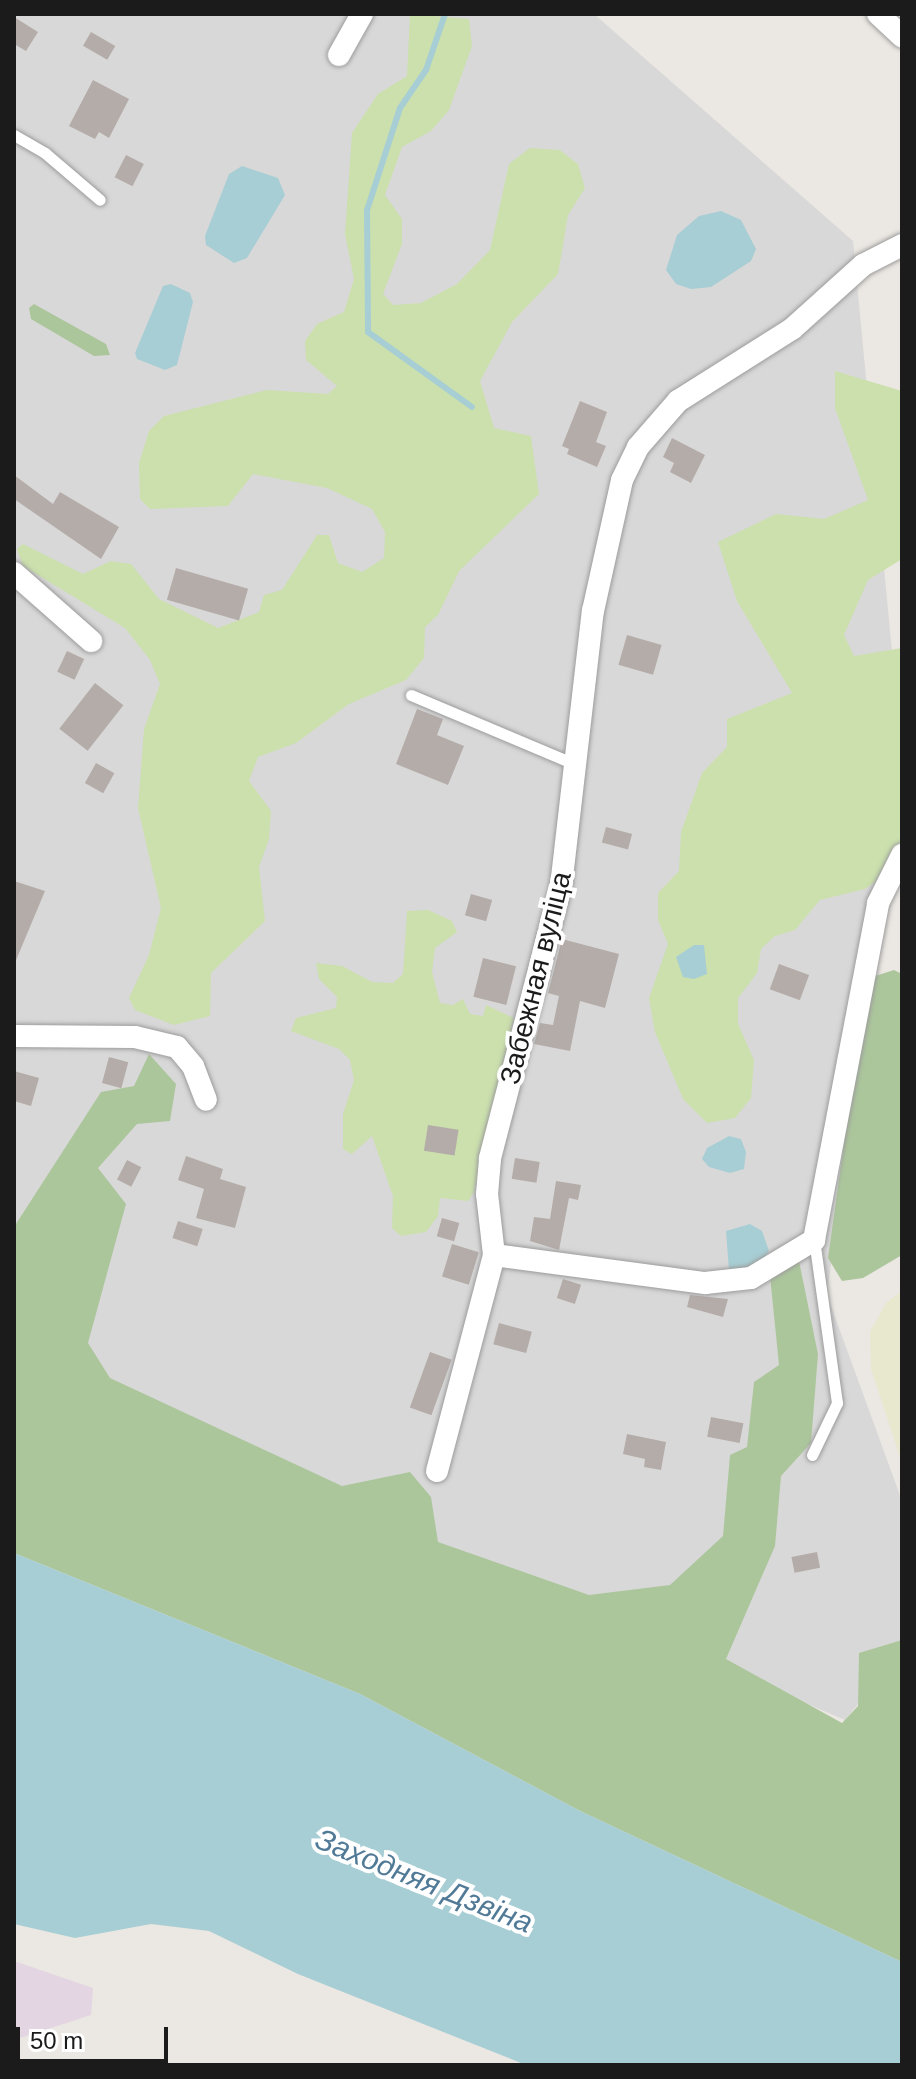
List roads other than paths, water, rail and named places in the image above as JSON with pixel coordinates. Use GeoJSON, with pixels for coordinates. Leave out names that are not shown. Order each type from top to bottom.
{"type":"FeatureCollection","features":[{"type":"Feature","properties":{"kind":"street"},"geometry":{"type":"LineString","coordinates":[[339,55],[362,14]]}},
{"type":"Feature","properties":{"kind":"street"},"geometry":{"type":"LineString","coordinates":[[878,14],[902,36]]}},
{"type":"Feature","properties":{"kind":"street","name":"Забежная вуліца"},"geometry":{"type":"LineString","coordinates":[[437,1471],[494,1255],[487,1194],[490,1158],[561,886],[593,611],[622,480],[638,447],[678,401],[792,329],[863,265],[902,245]]}},
{"type":"Feature","properties":{"kind":"street"},"geometry":{"type":"LineString","coordinates":[[14,573],[91,641]]}},
{"type":"Feature","properties":{"kind":"street"},"geometry":{"type":"LineString","coordinates":[[494,1255],[705,1283],[751,1278],[814,1240],[878,903],[902,855]]}},
{"type":"Feature","properties":{"kind":"street"},"geometry":{"type":"LineString","coordinates":[[14,1036],[135,1037],[177,1047],[193,1066],[206,1100]]}},
{"type":"Feature","properties":{"kind":"lane"},"geometry":{"type":"LineString","coordinates":[[14,135],[45,153],[100,200]]}},
{"type":"Feature","properties":{"kind":"lane"},"geometry":{"type":"LineString","coordinates":[[411,695],[577,766]]}},
{"type":"Feature","properties":{"kind":"lane"},"geometry":{"type":"LineString","coordinates":[[812,1455],[837,1403],[814,1240]]}},
{"type":"Feature","properties":{"kind":"water"},"geometry":{"type":"Polygon","coordinates":[[[242,166],[278,178],[285,195],[247,258],[234,263],[206,245],[205,236],[229,174],[242,166]]]}},
{"type":"Feature","properties":{"kind":"water"},"geometry":{"type":"Polygon","coordinates":[[[721,211],[741,220],[756,249],[751,261],[711,287],[691,289],[676,284],[666,270],[677,235],[699,216],[721,211]]]}},
{"type":"Feature","properties":{"kind":"water"},"geometry":{"type":"Polygon","coordinates":[[[171,284],[190,293],[193,302],[177,365],[165,370],[137,359],[135,353],[163,286],[171,284]]]}},
{"type":"Feature","properties":{"kind":"water"},"geometry":{"type":"Polygon","coordinates":[[[694,945],[704,945],[707,974],[694,979],[683,977],[676,957],[694,945]]]}},
{"type":"Feature","properties":{"kind":"water"},"geometry":{"type":"Polygon","coordinates":[[[729,1136],[741,1139],[746,1152],[744,1169],[730,1173],[709,1167],[702,1159],[707,1148],[729,1136]]]}},
{"type":"Feature","properties":{"kind":"water"},"geometry":{"type":"Polygon","coordinates":[[[750,1224],[762,1231],[769,1251],[760,1265],[729,1270],[726,1231],[750,1224]]]}},
{"type":"Feature","properties":{"kind":"water","name":"Заходняя Дзвіна"},"geometry":{"type":"Polygon","coordinates":[[[14,1553],[360,1694],[580,1811],[902,1962],[902,2065],[526,2065],[298,1974],[209,1931],[151,1924],[75,1938],[14,1924],[14,1553]]]}},
{"type":"Feature","properties":{"kind":"waterway"},"geometry":{"type":"LineString","coordinates":[[445,14],[426,70],[400,108],[367,210],[368,332],[472,407]]}}]}
